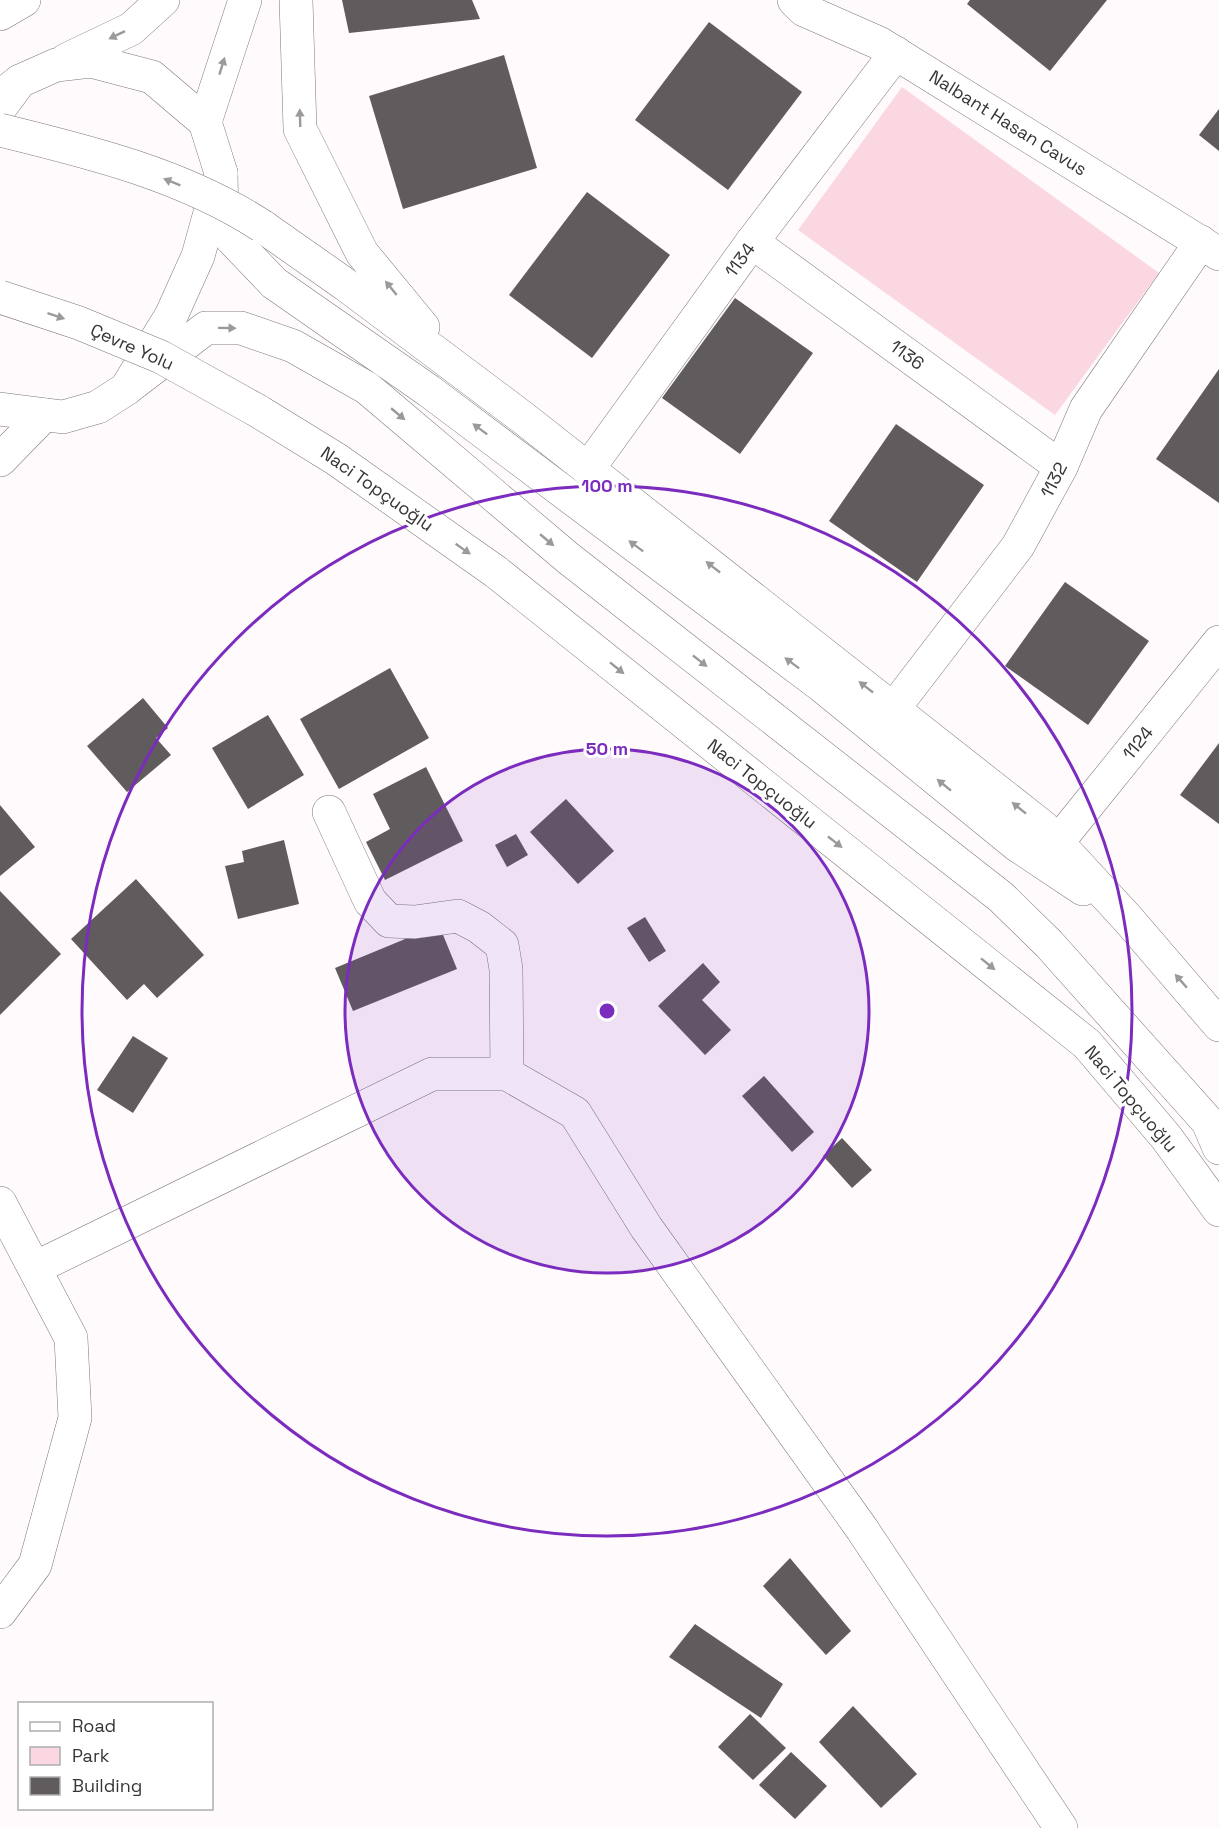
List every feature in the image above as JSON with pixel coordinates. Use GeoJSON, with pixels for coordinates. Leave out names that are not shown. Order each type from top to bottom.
{"type":"FeatureCollection","features":[{"type":"Feature","properties":{"kind":"main road"},"geometry":{"type":"LineString","coordinates":[[0,14],[24,0]]}},
{"type":"Feature","properties":{"kind":"main road"},"geometry":{"type":"LineString","coordinates":[[0,108],[10,89],[130,29],[163,0]]}},
{"type":"Feature","properties":{"kind":"main road"},"geometry":{"type":"LineString","coordinates":[[205,122],[244,0]]}},
{"type":"Feature","properties":{"kind":"main road"},"geometry":{"type":"LineString","coordinates":[[296,0],[300,129],[362,253],[454,366]]}},
{"type":"Feature","properties":{"kind":"main road","name":"Nalbant Hasan Cavus"},"geometry":{"type":"LineString","coordinates":[[794,0],[804,10],[879,43],[896,53],[1210,248]]}},
{"type":"Feature","properties":{"kind":"main road","name":"1134"},"geometry":{"type":"LineString","coordinates":[[588,470],[752,242],[896,53]]}},
{"type":"Feature","properties":{"kind":"main road"},"geometry":{"type":"LineString","coordinates":[[56,65],[91,61],[152,77],[205,122],[221,173],[222,223],[231,238],[274,283],[429,391],[822,686],[1017,845],[1127,918]]}},
{"type":"Feature","properties":{"kind":"main road"},"geometry":{"type":"LineString","coordinates":[[0,130],[108,156],[231,206],[262,226],[454,366],[894,708],[1043,827],[1127,918],[1219,1025]]}},
{"type":"Feature","properties":{"kind":"main road"},"geometry":{"type":"LineString","coordinates":[[126,389],[171,316],[198,256],[221,173]]}},
{"type":"Feature","properties":{"kind":"main road","name":"1136"},"geometry":{"type":"LineString","coordinates":[[752,242],[1061,467]]}},
{"type":"Feature","properties":{"kind":"main road","name":"1132"},"geometry":{"type":"LineString","coordinates":[[894,708],[1018,546],[1061,467],[1086,409],[1210,248]]}},
{"type":"Feature","properties":{"kind":"main road","name":"Çevre Yolu"},"geometry":{"type":"LineString","coordinates":[[0,297],[79,323],[161,357],[258,411]]}},
{"type":"Feature","properties":{"kind":"main road"},"geometry":{"type":"LineString","coordinates":[[0,410],[63,417],[98,407],[126,389],[206,328],[241,328],[293,346],[367,388],[568,558],[1001,897],[1049,944],[1208,1122],[1219,1148]]}},
{"type":"Feature","properties":{"kind":"main road","name":"Naci Topçuoğlu"},"geometry":{"type":"LineString","coordinates":[[258,411],[336,459],[495,572],[1086,1044],[1166,1137],[1219,1210]]}},
{"type":"Feature","properties":{"kind":"main road"},"geometry":{"type":"LineString","coordinates":[[0,460],[44,415]]}},
{"type":"Feature","properties":{"kind":"main road","name":"1124"},"geometry":{"type":"LineString","coordinates":[[1057,843],[1219,642]]}},
{"type":"Feature","properties":{"kind":"main road"},"geometry":{"type":"LineString","coordinates":[[329,812],[370,900],[389,921],[415,922],[458,916],[479,927],[502,945],[506,969],[507,1074]]}},
{"type":"Feature","properties":{"kind":"main road"},"geometry":{"type":"LineString","coordinates":[[35,1268],[432,1074],[507,1074],[575,1113],[646,1227],[861,1529],[1061,1828]]}},
{"type":"Feature","properties":{"kind":"main road"},"geometry":{"type":"LineString","coordinates":[[0,1203],[71,1338],[75,1418],[35,1565],[0,1612]]}},
{"type":"Feature","properties":{"kind":"green space"},"geometry":{"type":"Polygon","coordinates":[[[902,87],[1159,273],[1055,415],[798,230],[902,87]]]}},
{"type":"Feature","properties":{"kind":"building"},"geometry":{"type":"Polygon","coordinates":[[[342,0],[472,0],[480,19],[349,33],[342,0]]]}},
{"type":"Feature","properties":{"kind":"building"},"geometry":{"type":"Polygon","coordinates":[[[970,0],[1107,0],[1050,71],[967,4],[970,0]]]}},
{"type":"Feature","properties":{"kind":"building"},"geometry":{"type":"Polygon","coordinates":[[[709,22],[802,92],[728,190],[635,120],[709,22]]]}},
{"type":"Feature","properties":{"kind":"building"},"geometry":{"type":"Polygon","coordinates":[[[504,55],[537,168],[403,209],[369,96],[504,55]]]}},
{"type":"Feature","properties":{"kind":"building"},"geometry":{"type":"Polygon","coordinates":[[[1219,109],[1219,151],[1199,135],[1219,109]]]}},
{"type":"Feature","properties":{"kind":"building"},"geometry":{"type":"Polygon","coordinates":[[[587,192],[670,255],[592,358],[509,295],[587,192]]]}},
{"type":"Feature","properties":{"kind":"building"},"geometry":{"type":"Polygon","coordinates":[[[735,298],[813,353],[740,454],[662,398],[735,298]]]}},
{"type":"Feature","properties":{"kind":"building"},"geometry":{"type":"Polygon","coordinates":[[[1219,369],[1219,503],[1156,459],[1219,369]]]}},
{"type":"Feature","properties":{"kind":"building"},"geometry":{"type":"Polygon","coordinates":[[[896,424],[984,485],[917,582],[829,521],[896,424]]]}},
{"type":"Feature","properties":{"kind":"building"},"geometry":{"type":"Polygon","coordinates":[[[1065,582],[1149,641],[1088,725],[1005,666],[1065,582]]]}},
{"type":"Feature","properties":{"kind":"building"},"geometry":{"type":"Polygon","coordinates":[[[390,668],[429,738],[339,789],[300,719],[390,668]]]}},
{"type":"Feature","properties":{"kind":"building"},"geometry":{"type":"Polygon","coordinates":[[[143,698],[168,728],[156,738],[171,755],[127,792],[87,746],[143,698]]]}},
{"type":"Feature","properties":{"kind":"building"},"geometry":{"type":"Polygon","coordinates":[[[268,715],[304,775],[248,809],[212,748],[268,715]]]}},
{"type":"Feature","properties":{"kind":"building"},"geometry":{"type":"Polygon","coordinates":[[[1219,743],[1219,824],[1180,795],[1219,743]]]}},
{"type":"Feature","properties":{"kind":"building"},"geometry":{"type":"Polygon","coordinates":[[[426,767],[463,841],[385,880],[366,842],[390,829],[373,794],[426,767]]]}},
{"type":"Feature","properties":{"kind":"building"},"geometry":{"type":"Polygon","coordinates":[[[566,799],[614,851],[578,884],[530,832],[566,799]]]}},
{"type":"Feature","properties":{"kind":"building"},"geometry":{"type":"Polygon","coordinates":[[[0,805],[35,847],[0,876],[0,805]]]}},
{"type":"Feature","properties":{"kind":"building"},"geometry":{"type":"Polygon","coordinates":[[[516,834],[528,855],[507,867],[495,845],[516,834]]]}},
{"type":"Feature","properties":{"kind":"building"},"geometry":{"type":"Polygon","coordinates":[[[284,840],[299,904],[238,919],[225,866],[244,862],[242,851],[284,840]]]}},
{"type":"Feature","properties":{"kind":"building"},"geometry":{"type":"Polygon","coordinates":[[[136,879],[204,955],[157,998],[144,984],[127,1000],[71,939],[136,879]]]}},
{"type":"Feature","properties":{"kind":"building"},"geometry":{"type":"Polygon","coordinates":[[[0,891],[61,954],[0,1015],[0,891]]]}},
{"type":"Feature","properties":{"kind":"building"},"geometry":{"type":"Polygon","coordinates":[[[645,917],[666,951],[649,962],[627,928],[645,917]]]}},
{"type":"Feature","properties":{"kind":"building"},"geometry":{"type":"Polygon","coordinates":[[[439,925],[457,969],[353,1011],[335,968],[439,925]]]}},
{"type":"Feature","properties":{"kind":"building"},"geometry":{"type":"Polygon","coordinates":[[[703,963],[720,982],[702,1000],[731,1030],[705,1055],[658,1006],[703,963]]]}},
{"type":"Feature","properties":{"kind":"building"},"geometry":{"type":"Polygon","coordinates":[[[133,1036],[168,1058],[133,1113],[97,1090],[133,1036]]]}},
{"type":"Feature","properties":{"kind":"building"},"geometry":{"type":"Polygon","coordinates":[[[764,1076],[814,1132],[792,1152],[742,1096],[764,1076]]]}},
{"type":"Feature","properties":{"kind":"building"},"geometry":{"type":"Polygon","coordinates":[[[842,1138],[872,1170],[852,1188],[823,1156],[842,1138]]]}},
{"type":"Feature","properties":{"kind":"building"},"geometry":{"type":"Polygon","coordinates":[[[790,1558],[851,1631],[826,1655],[763,1586],[790,1558]]]}},
{"type":"Feature","properties":{"kind":"building"},"geometry":{"type":"Polygon","coordinates":[[[695,1624],[783,1684],[761,1718],[669,1657],[695,1624]]]}},
{"type":"Feature","properties":{"kind":"building"},"geometry":{"type":"Polygon","coordinates":[[[853,1706],[917,1774],[881,1808],[819,1742],[853,1706]]]}},
{"type":"Feature","properties":{"kind":"building"},"geometry":{"type":"Polygon","coordinates":[[[750,1714],[786,1748],[753,1780],[718,1747],[750,1714]]]}},
{"type":"Feature","properties":{"kind":"building"},"geometry":{"type":"Polygon","coordinates":[[[791,1752],[827,1786],[795,1819],[759,1785],[791,1752]]]}}]}
